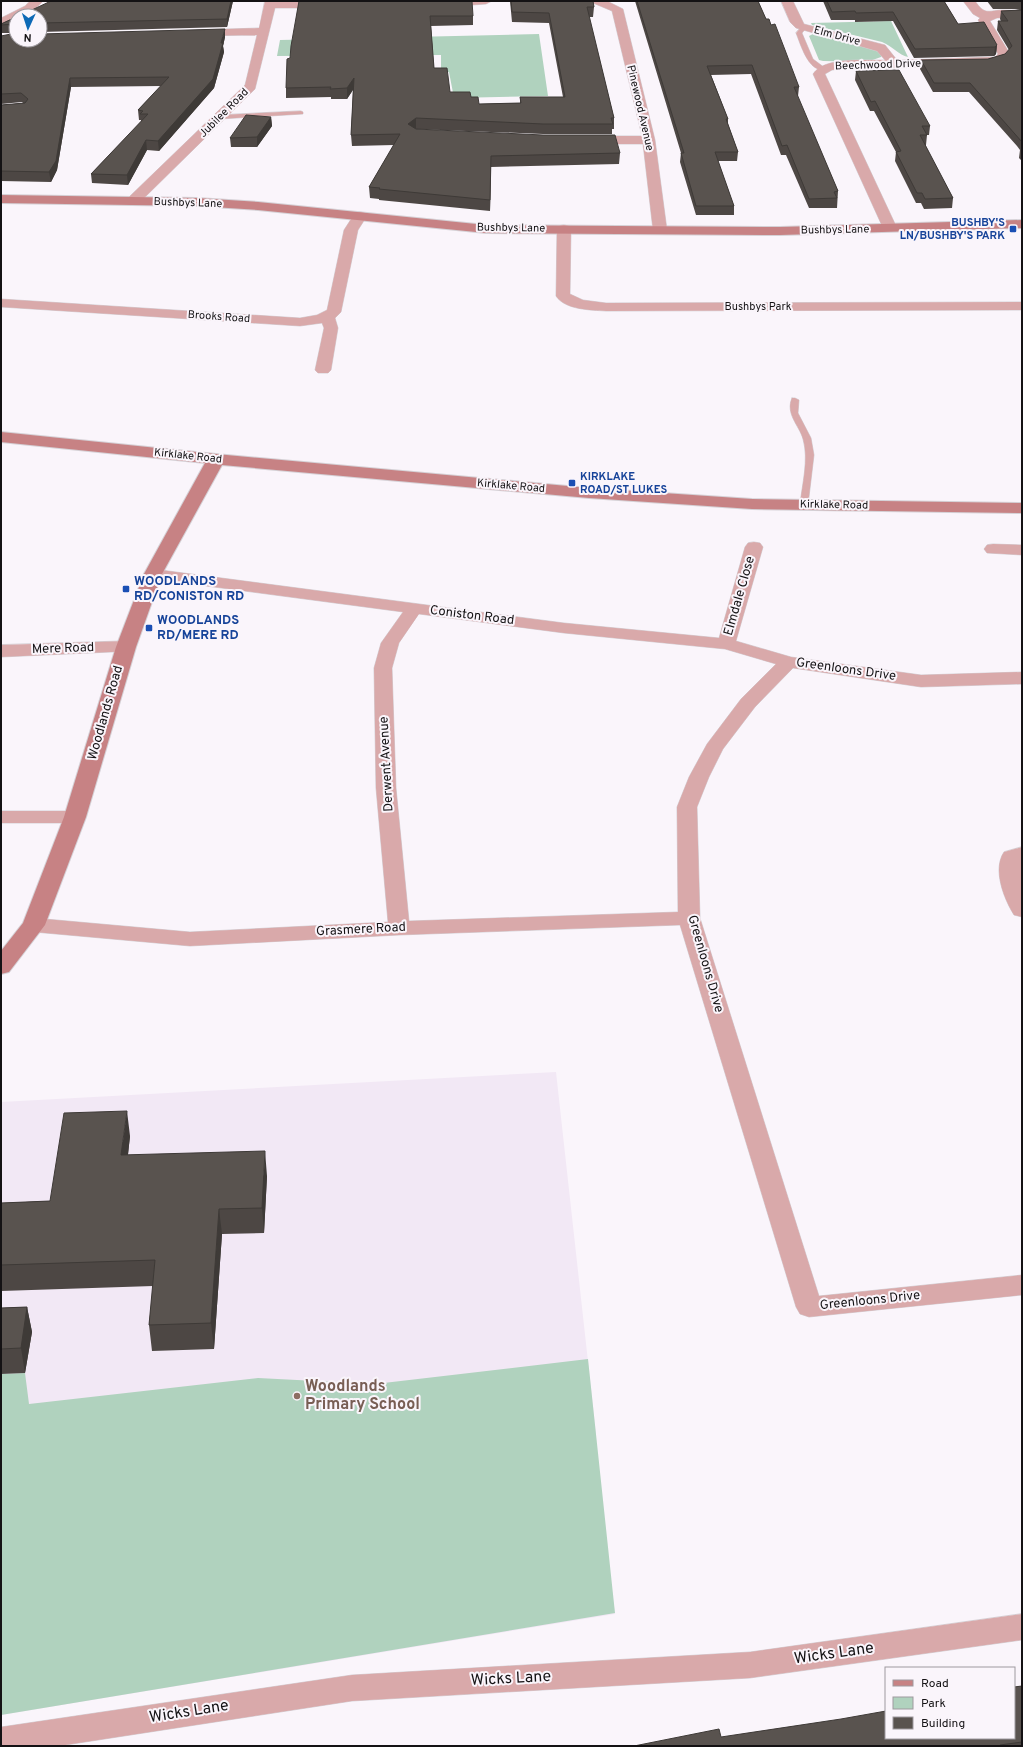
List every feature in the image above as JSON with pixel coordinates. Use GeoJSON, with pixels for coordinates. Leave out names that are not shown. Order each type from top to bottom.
{"type":"FeatureCollection","features":[{"type":"Feature","properties":{"kind":"street"},"geometry":{"type":"LineString","coordinates":[[1,22],[29,8],[37,1]]}},
{"type":"Feature","properties":{"kind":"street"},"geometry":{"type":"LineString","coordinates":[[429,4],[486,1]]}},
{"type":"Feature","properties":{"kind":"street","name":"Pinewood Avenue"},"geometry":{"type":"LineString","coordinates":[[597,1],[617,8],[649,140],[660,230]]}},
{"type":"Feature","properties":{"kind":"street","name":"Elm Drive"},"geometry":{"type":"LineString","coordinates":[[786,1],[796,22],[804,27],[881,48],[886,51],[893,64]]}},
{"type":"Feature","properties":{"kind":"street"},"geometry":{"type":"LineString","coordinates":[[969,1],[977,12],[988,17],[1022,14]]}},
{"type":"Feature","properties":{"kind":"street"},"geometry":{"type":"LineString","coordinates":[[270,3],[342,5]]}},
{"type":"Feature","properties":{"kind":"street","name":"Jubilee Road"},"geometry":{"type":"LineString","coordinates":[[133,201],[251,86],[270,3]]}},
{"type":"Feature","properties":{"kind":"street","name":"Beechwood Drive"},"geometry":{"type":"LineString","coordinates":[[890,228],[819,74],[823,69],[840,65],[987,62],[1002,58],[1004,54],[984,22],[988,17]]}},
{"type":"Feature","properties":{"kind":"street"},"geometry":{"type":"LineString","coordinates":[[187,33],[264,31]]}},
{"type":"Feature","properties":{"kind":"street"},"geometry":{"type":"LineString","coordinates":[[575,140],[649,140]]}},
{"type":"Feature","properties":{"kind":"street","name":"Bushbys Lane"},"geometry":{"type":"LineString","coordinates":[[1,199],[250,205],[486,229],[660,230],[890,228],[1022,224]]}},
{"type":"Feature","properties":{"kind":"street"},"geometry":{"type":"LineString","coordinates":[[323,370],[331,328],[327,317],[334,312],[351,230],[360,216]]}},
{"type":"Feature","properties":{"kind":"street","name":"Bushbys Park"},"geometry":{"type":"LineString","coordinates":[[564,229],[563,296],[569,300],[586,305],[606,307],[1022,306]]}},
{"type":"Feature","properties":{"kind":"street","name":"Brooks Road"},"geometry":{"type":"LineString","coordinates":[[1,303],[300,322],[314,321],[327,317]]}},
{"type":"Feature","properties":{"kind":"street","name":"Kirklake Road"},"geometry":{"type":"LineString","coordinates":[[1,437],[216,459],[589,493],[752,504],[1022,508]]}},
{"type":"Feature","properties":{"kind":"street","name":"Woodlands Road"},"geometry":{"type":"LineString","coordinates":[[1,967],[34,925],[75,817],[126,647],[153,574],[216,459]]}},
{"type":"Feature","properties":{"kind":"street","name":"Elmdale Close"},"geometry":{"type":"LineString","coordinates":[[726,644],[754,547]]}},
{"type":"Feature","properties":{"kind":"street"},"geometry":{"type":"LineString","coordinates":[[993,549],[1018,550],[1022,567]]}},
{"type":"Feature","properties":{"kind":"street","name":"Coniston Road"},"geometry":{"type":"LineString","coordinates":[[153,574],[564,628],[726,644],[790,662]]}},
{"type":"Feature","properties":{"kind":"street","name":"Derwent Avenue"},"geometry":{"type":"LineString","coordinates":[[399,928],[386,788],[383,668],[390,643],[414,609]]}},
{"type":"Feature","properties":{"kind":"street","name":"Mere Road"},"geometry":{"type":"LineString","coordinates":[[1,651],[126,647]]}},
{"type":"Feature","properties":{"kind":"street","name":"Greenloons Drive"},"geometry":{"type":"LineString","coordinates":[[1022,678],[921,681],[790,662],[748,704],[714,748],[686,807],[689,918],[809,1307],[1022,1285]]}},
{"type":"Feature","properties":{"kind":"street"},"geometry":{"type":"LineString","coordinates":[[1,817],[75,817]]}},
{"type":"Feature","properties":{"kind":"street"},"geometry":{"type":"LineString","coordinates":[[1022,853],[1011,856],[1010,884],[1022,910]]}},
{"type":"Feature","properties":{"kind":"street","name":"Grasmere Road"},"geometry":{"type":"LineString","coordinates":[[34,925],[190,939],[399,928],[689,918]]}},
{"type":"Feature","properties":{"kind":"street","name":"Wicks Lane"},"geometry":{"type":"LineString","coordinates":[[1,1740],[352,1688],[750,1665],[1022,1627]]}},
{"type":"Feature","properties":{"kind":"lane"},"geometry":{"type":"LineString","coordinates":[[804,27],[799,33],[807,54],[813,63],[823,69]]}},
{"type":"Feature","properties":{"kind":"lane"},"geometry":{"type":"LineString","coordinates":[[220,117],[301,113]]}},
{"type":"Feature","properties":{"kind":"lane"},"geometry":{"type":"LineString","coordinates":[[795,400],[794,413],[807,438],[810,455],[804,505]]}},
{"type":"Feature","properties":{"kind":"shaded area","name":"Woodlands Primary School"},"geometry":{"type":"Polygon","coordinates":[[[556,1072],[596,1434],[597,1478],[615,1614],[1,1715],[1,1102],[556,1072]]]}},
{"type":"Feature","properties":{"kind":"green space"},"geometry":{"type":"Polygon","coordinates":[[[891,21],[908,57],[882,42],[812,25],[811,23],[891,21]]]}},
{"type":"Feature","properties":{"kind":"green space"},"geometry":{"type":"Polygon","coordinates":[[[539,34],[548,96],[454,98],[449,72],[441,72],[441,55],[277,56],[280,40],[539,34]]]}},
{"type":"Feature","properties":{"kind":"green space"},"geometry":{"type":"Polygon","coordinates":[[[819,34],[876,50],[882,55],[881,57],[867,62],[819,60],[809,36],[819,34]]]}},
{"type":"Feature","properties":{"kind":"green space"},"geometry":{"type":"Polygon","coordinates":[[[588,1359],[615,1613],[1,1715],[1,1374],[25,1373],[29,1404],[258,1378],[375,1384],[588,1359]]]}},
{"type":"Feature","properties":{"kind":"building"},"geometry":{"type":"Polygon","coordinates":[[[51,1],[231,1],[227,19],[48,23],[48,8],[36,8],[51,1]]]}},
{"type":"Feature","properties":{"kind":"building"},"geometry":{"type":"Polygon","coordinates":[[[299,1],[472,1],[473,16],[430,16],[434,68],[447,68],[450,92],[470,92],[471,97],[478,97],[479,104],[521,103],[520,97],[565,97],[549,13],[512,12],[511,1],[593,1],[594,7],[587,7],[614,118],[611,118],[613,124],[543,124],[416,118],[408,124],[416,129],[543,135],[615,135],[620,153],[491,156],[490,200],[369,187],[400,134],[351,135],[354,78],[347,88],[286,88],[287,59],[290,58],[299,1]]]}},
{"type":"Feature","properties":{"kind":"building"},"geometry":{"type":"Polygon","coordinates":[[[637,1],[758,1],[766,19],[769,19],[771,25],[775,24],[799,87],[794,87],[838,191],[834,192],[837,198],[809,199],[787,145],[782,146],[752,65],[707,66],[728,119],[726,119],[738,152],[715,152],[734,206],[696,206],[681,153],[684,153],[637,1]]]}},
{"type":"Feature","properties":{"kind":"building"},"geometry":{"type":"Polygon","coordinates":[[[827,1],[944,1],[958,24],[984,22],[997,45],[995,47],[915,49],[893,12],[832,12],[827,1]]]}},
{"type":"Feature","properties":{"kind":"building"},"geometry":{"type":"Polygon","coordinates":[[[1022,10],[1022,142],[970,83],[934,83],[921,60],[988,59],[1005,54],[1012,46],[998,21],[1008,21],[1001,11],[1022,10]]]}},
{"type":"Feature","properties":{"kind":"building"},"geometry":{"type":"Polygon","coordinates":[[[8,21],[8,24],[1,24],[8,21]]]}},
{"type":"Feature","properties":{"kind":"building"},"geometry":{"type":"Polygon","coordinates":[[[225,29],[221,43],[223,43],[213,79],[158,141],[146,140],[127,175],[91,174],[148,114],[140,114],[143,111],[138,110],[169,77],[70,78],[56,161],[49,172],[1,171],[1,105],[25,103],[28,99],[21,93],[1,94],[1,36],[8,35],[8,48],[48,48],[48,34],[225,29]]]}},
{"type":"Feature","properties":{"kind":"building"},"geometry":{"type":"Polygon","coordinates":[[[899,70],[930,126],[922,126],[927,135],[920,135],[953,198],[925,199],[922,193],[917,193],[896,152],[901,151],[875,101],[871,102],[856,71],[899,70]]]}},
{"type":"Feature","properties":{"kind":"building"},"geometry":{"type":"Polygon","coordinates":[[[246,115],[271,117],[257,137],[230,138],[246,115]]]}},
{"type":"Feature","properties":{"kind":"building"},"geometry":{"type":"Polygon","coordinates":[[[127,1111],[121,1155],[265,1151],[262,1208],[219,1209],[211,1323],[149,1325],[155,1260],[1,1265],[1,1203],[50,1201],[64,1113],[127,1111]]]}},
{"type":"Feature","properties":{"kind":"building"},"geometry":{"type":"Polygon","coordinates":[[[27,1307],[21,1348],[1,1349],[1,1308],[27,1307]]]}},
{"type":"Feature","properties":{"kind":"building"},"geometry":{"type":"Polygon","coordinates":[[[1022,1686],[1022,1742],[1000,1746],[634,1746],[719,1729],[721,1737],[885,1711],[885,1739],[1015,1739],[1015,1687],[1022,1686]]]}},
{"type":"Feature","properties":{"kind":"place","name":"BUSHBY'S LN/BUSHBY'S PARK"},"geometry":{"type":"Point","coordinates":[1013,229]}},
{"type":"Feature","properties":{"kind":"place","name":"KIRKLAKE ROAD/ST LUKES"},"geometry":{"type":"Point","coordinates":[572,483]}},
{"type":"Feature","properties":{"kind":"place","name":"WOODLANDS RD/CONISTON RD"},"geometry":{"type":"Point","coordinates":[126,589]}},
{"type":"Feature","properties":{"kind":"place","name":"WOODLANDS RD/MERE RD"},"geometry":{"type":"Point","coordinates":[149,628]}},
{"type":"Feature","properties":{"kind":"place","name":"Woodlands Primary School"},"geometry":{"type":"Point","coordinates":[297,1396]}}]}
